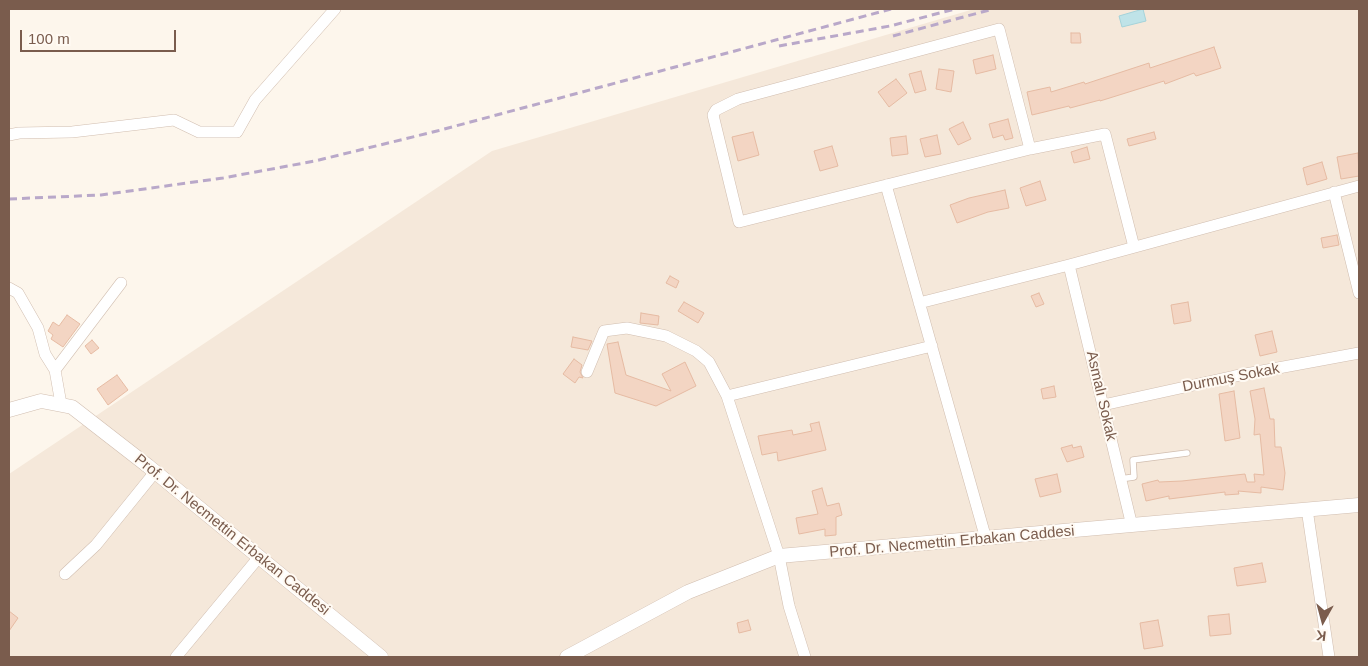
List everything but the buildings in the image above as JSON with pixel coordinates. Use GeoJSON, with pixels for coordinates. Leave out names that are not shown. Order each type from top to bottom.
{"type":"FeatureCollection","features":[{"type":"Feature","properties":{"kind":"street"},"geometry":{"type":"LineString","coordinates":[[9,135],[19,132],[72,132],[174,120],[198,132],[237,132],[255,100],[335,9]]}},
{"type":"Feature","properties":{"kind":"street"},"geometry":{"type":"LineString","coordinates":[[1030,149],[999,28],[738,100],[716,110],[712,115],[738,222],[1030,149],[1105,134],[1134,247]]}},
{"type":"Feature","properties":{"kind":"street"},"geometry":{"type":"LineString","coordinates":[[886,185],[986,539]]}},
{"type":"Feature","properties":{"kind":"street"},"geometry":{"type":"LineString","coordinates":[[919,303],[1070,265],[1359,186]]}},
{"type":"Feature","properties":{"kind":"street"},"geometry":{"type":"LineString","coordinates":[[1334,192],[1359,292]]}},
{"type":"Feature","properties":{"kind":"street","name":"Asmalı Sokak"},"geometry":{"type":"LineString","coordinates":[[1070,265],[1132,526]]}},
{"type":"Feature","properties":{"kind":"street"},"geometry":{"type":"LineString","coordinates":[[55,370],[121,283]]}},
{"type":"Feature","properties":{"kind":"street"},"geometry":{"type":"LineString","coordinates":[[9,288],[18,293],[38,328],[46,354],[55,370],[62,404],[41,401],[9,410]]}},
{"type":"Feature","properties":{"kind":"street"},"geometry":{"type":"LineString","coordinates":[[588,372],[604,331],[627,328],[666,336],[696,351],[709,362],[728,396],[779,556],[789,606],[805,657]]}},
{"type":"Feature","properties":{"kind":"street"},"geometry":{"type":"LineString","coordinates":[[728,396],[932,346]]}},
{"type":"Feature","properties":{"kind":"street","name":"Durmuş Sokak"},"geometry":{"type":"LineString","coordinates":[[1103,404],[1235,376],[1359,353]]}},
{"type":"Feature","properties":{"kind":"street","name":"Prof. Dr. Necmettin Erbakan Caddesi"},"geometry":{"type":"LineString","coordinates":[[62,404],[82,414],[381,657]]}},
{"type":"Feature","properties":{"kind":"street"},"geometry":{"type":"LineString","coordinates":[[65,574],[96,546],[155,472]]}},
{"type":"Feature","properties":{"kind":"street","name":"Prof. Dr. Necmettin Erbakan Caddesi"},"geometry":{"type":"LineString","coordinates":[[567,657],[688,592],[779,556],[1359,505]]}},
{"type":"Feature","properties":{"kind":"street"},"geometry":{"type":"LineString","coordinates":[[1307,509],[1329,657]]}},
{"type":"Feature","properties":{"kind":"street"},"geometry":{"type":"LineString","coordinates":[[176,657],[259,557]]}},
{"type":"Feature","properties":{"kind":"lane"},"geometry":{"type":"LineString","coordinates":[[1120,479],[1134,477],[1133,460],[1187,454]]}},
{"type":"Feature","properties":{"kind":"shaded area"},"geometry":{"type":"Polygon","coordinates":[[[974,9],[1359,9],[1359,657],[9,657],[9,474],[492,151],[974,9]]]}},
{"type":"Feature","properties":{"kind":"water"},"geometry":{"type":"Polygon","coordinates":[[[1143,9],[1146,21],[1122,27],[1119,16],[1143,9]]]}},
{"type":"Feature","properties":{"kind":"railway"},"geometry":{"type":"LineString","coordinates":[[9,199],[101,195],[223,178],[315,161],[437,131],[891,9]]}},
{"type":"Feature","properties":{"kind":"railway"},"geometry":{"type":"LineString","coordinates":[[779,46],[890,26],[955,9]]}},
{"type":"Feature","properties":{"kind":"railway"},"geometry":{"type":"LineString","coordinates":[[893,36],[993,9]]}}]}
